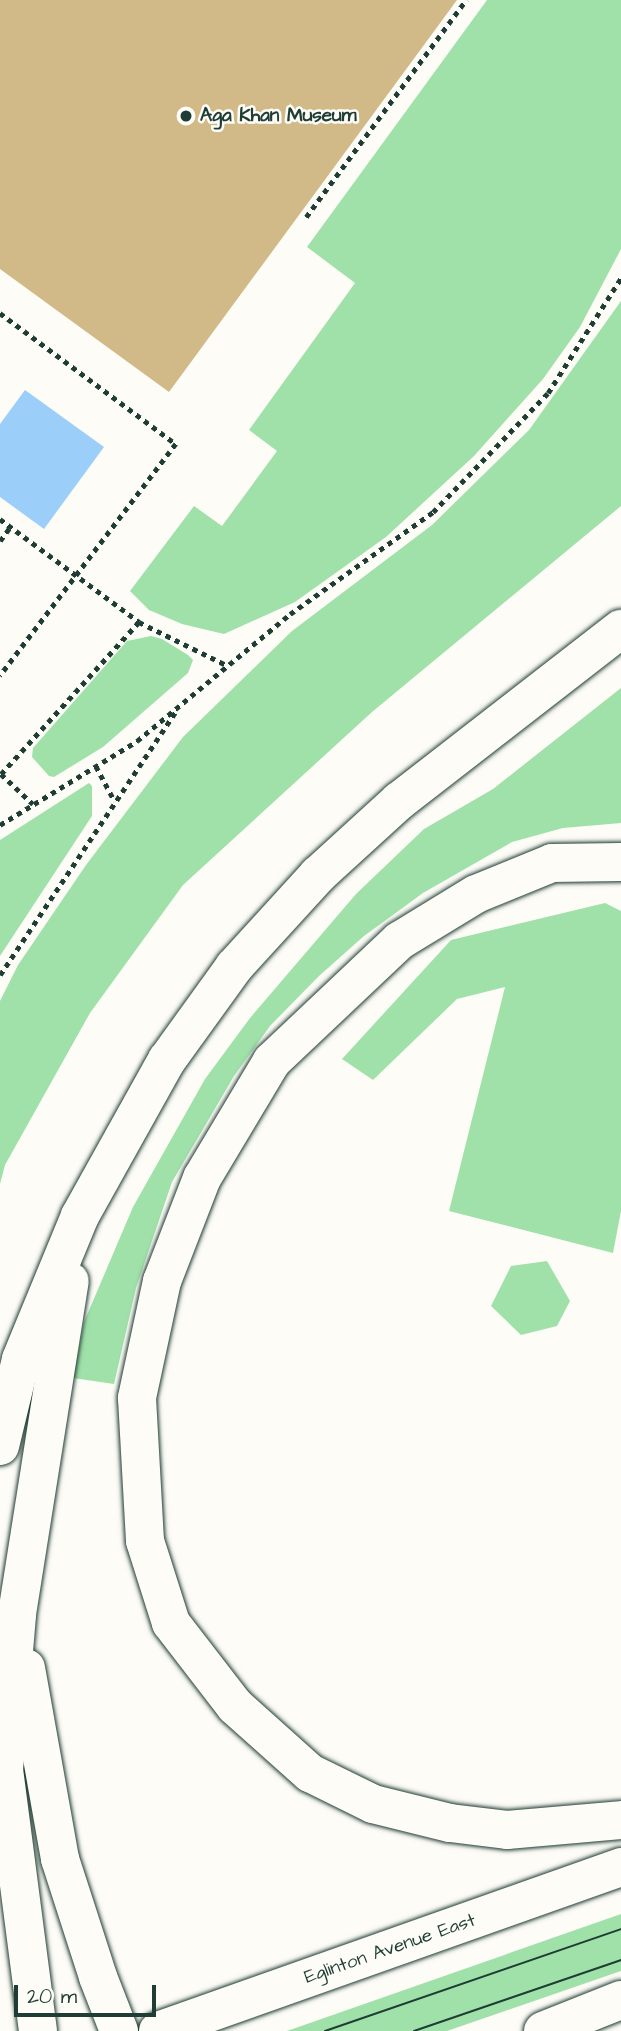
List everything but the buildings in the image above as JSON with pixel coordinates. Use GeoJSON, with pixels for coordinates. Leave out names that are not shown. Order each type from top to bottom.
{"type":"FeatureCollection","features":[{"type":"Feature","properties":{"kind":"main road"},"geometry":{"type":"LineString","coordinates":[[0,1446],[22,1359],[80,1216],[167,1060],[243,956],[318,875],[399,801],[621,629]]}},
{"type":"Feature","properties":{"kind":"main road"},"geometry":{"type":"LineString","coordinates":[[621,862],[552,863],[476,894],[399,940],[271,1061],[202,1178],[162,1280],[137,1398],[145,1541],[171,1623],[235,1706],[310,1773],[373,1804],[450,1823],[507,1830],[621,1820]]}},
{"type":"Feature","properties":{"kind":"main road"},"geometry":{"type":"LineString","coordinates":[[38,2031],[4,1770],[17,1614],[80,1216]]}},
{"type":"Feature","properties":{"kind":"main road"},"geometry":{"type":"LineString","coordinates":[[17,1614],[60,1859],[98,1977],[119,2031]]}},
{"type":"Feature","properties":{"kind":"main road","name":"Eglinton Avenue East"},"geometry":{"type":"LineString","coordinates":[[158,2031],[621,1867]]}},
{"type":"Feature","properties":{"kind":"main road"},"geometry":{"type":"LineString","coordinates":[[543,2031],[621,2000]]}},
{"type":"Feature","properties":{"kind":"path"},"geometry":{"type":"LineString","coordinates":[[306,217],[466,0]]}},
{"type":"Feature","properties":{"kind":"path"},"geometry":{"type":"LineString","coordinates":[[0,825],[137,741],[290,614],[433,512],[548,393],[621,278]]}},
{"type":"Feature","properties":{"kind":"path"},"geometry":{"type":"LineString","coordinates":[[0,313],[176,444],[0,676]]}},
{"type":"Feature","properties":{"kind":"path"},"geometry":{"type":"LineString","coordinates":[[0,519],[139,622],[228,666]]}},
{"type":"Feature","properties":{"kind":"path"},"geometry":{"type":"LineString","coordinates":[[0,541],[10,527]]}},
{"type":"Feature","properties":{"kind":"path"},"geometry":{"type":"LineString","coordinates":[[33,804],[0,774],[139,622]]}},
{"type":"Feature","properties":{"kind":"path"},"geometry":{"type":"LineString","coordinates":[[0,975],[179,707]]}},
{"type":"Feature","properties":{"kind":"path"},"geometry":{"type":"LineString","coordinates":[[96,766],[115,801]]}},
{"type":"Feature","properties":{"kind":"green space"},"geometry":{"type":"Polygon","coordinates":[[[487,0],[621,0],[621,249],[580,327],[543,379],[474,456],[386,537],[295,602],[224,634],[182,624],[149,610],[130,591],[194,506],[222,526],[277,451],[249,430],[355,283],[307,247],[487,0]]]}},
{"type":"Feature","properties":{"kind":"green space"},"geometry":{"type":"Polygon","coordinates":[[[621,301],[621,506],[372,712],[183,885],[90,1013],[5,1165],[0,1184],[0,1001],[18,965],[86,865],[183,737],[292,631],[432,525],[529,430],[621,301]]]}},
{"type":"Feature","properties":{"kind":"green space"},"geometry":{"type":"Polygon","coordinates":[[[151,636],[162,639],[193,660],[188,673],[103,747],[54,777],[49,776],[32,757],[33,748],[127,641],[151,636]]]}},
{"type":"Feature","properties":{"kind":"green space"},"geometry":{"type":"Polygon","coordinates":[[[621,688],[621,823],[563,828],[512,842],[423,893],[364,936],[319,976],[270,1026],[234,1076],[172,1182],[136,1288],[114,1384],[73,1378],[84,1322],[133,1207],[205,1079],[250,1018],[356,894],[424,829],[493,789],[621,688]]]}},
{"type":"Feature","properties":{"kind":"green space"},"geometry":{"type":"Polygon","coordinates":[[[89,783],[92,786],[92,816],[0,956],[0,840],[89,783]]]}},
{"type":"Feature","properties":{"kind":"green space"},"geometry":{"type":"Polygon","coordinates":[[[605,903],[621,911],[621,1211],[613,1253],[449,1211],[505,987],[457,999],[373,1080],[342,1059],[451,940],[605,903]]]}},
{"type":"Feature","properties":{"kind":"green space"},"geometry":{"type":"Polygon","coordinates":[[[547,1261],[570,1301],[557,1326],[521,1335],[491,1306],[511,1266],[547,1261]]]}},
{"type":"Feature","properties":{"kind":"green space"},"geometry":{"type":"Polygon","coordinates":[[[621,1914],[621,1971],[447,2031],[287,2031],[621,1914]]]}},
{"type":"Feature","properties":{"kind":"water"},"geometry":{"type":"Polygon","coordinates":[[[25,390],[104,447],[44,529],[0,497],[0,424],[25,390]]]}},
{"type":"Feature","properties":{"kind":"tram line"},"geometry":{"type":"LineString","coordinates":[[325,2031],[621,1929]]}},
{"type":"Feature","properties":{"kind":"tram line"},"geometry":{"type":"LineString","coordinates":[[414,2031],[621,1960]]}},
{"type":"Feature","properties":{"kind":"place","name":"Aga Khan Museum"},"geometry":{"type":"Point","coordinates":[186,116]}}]}
